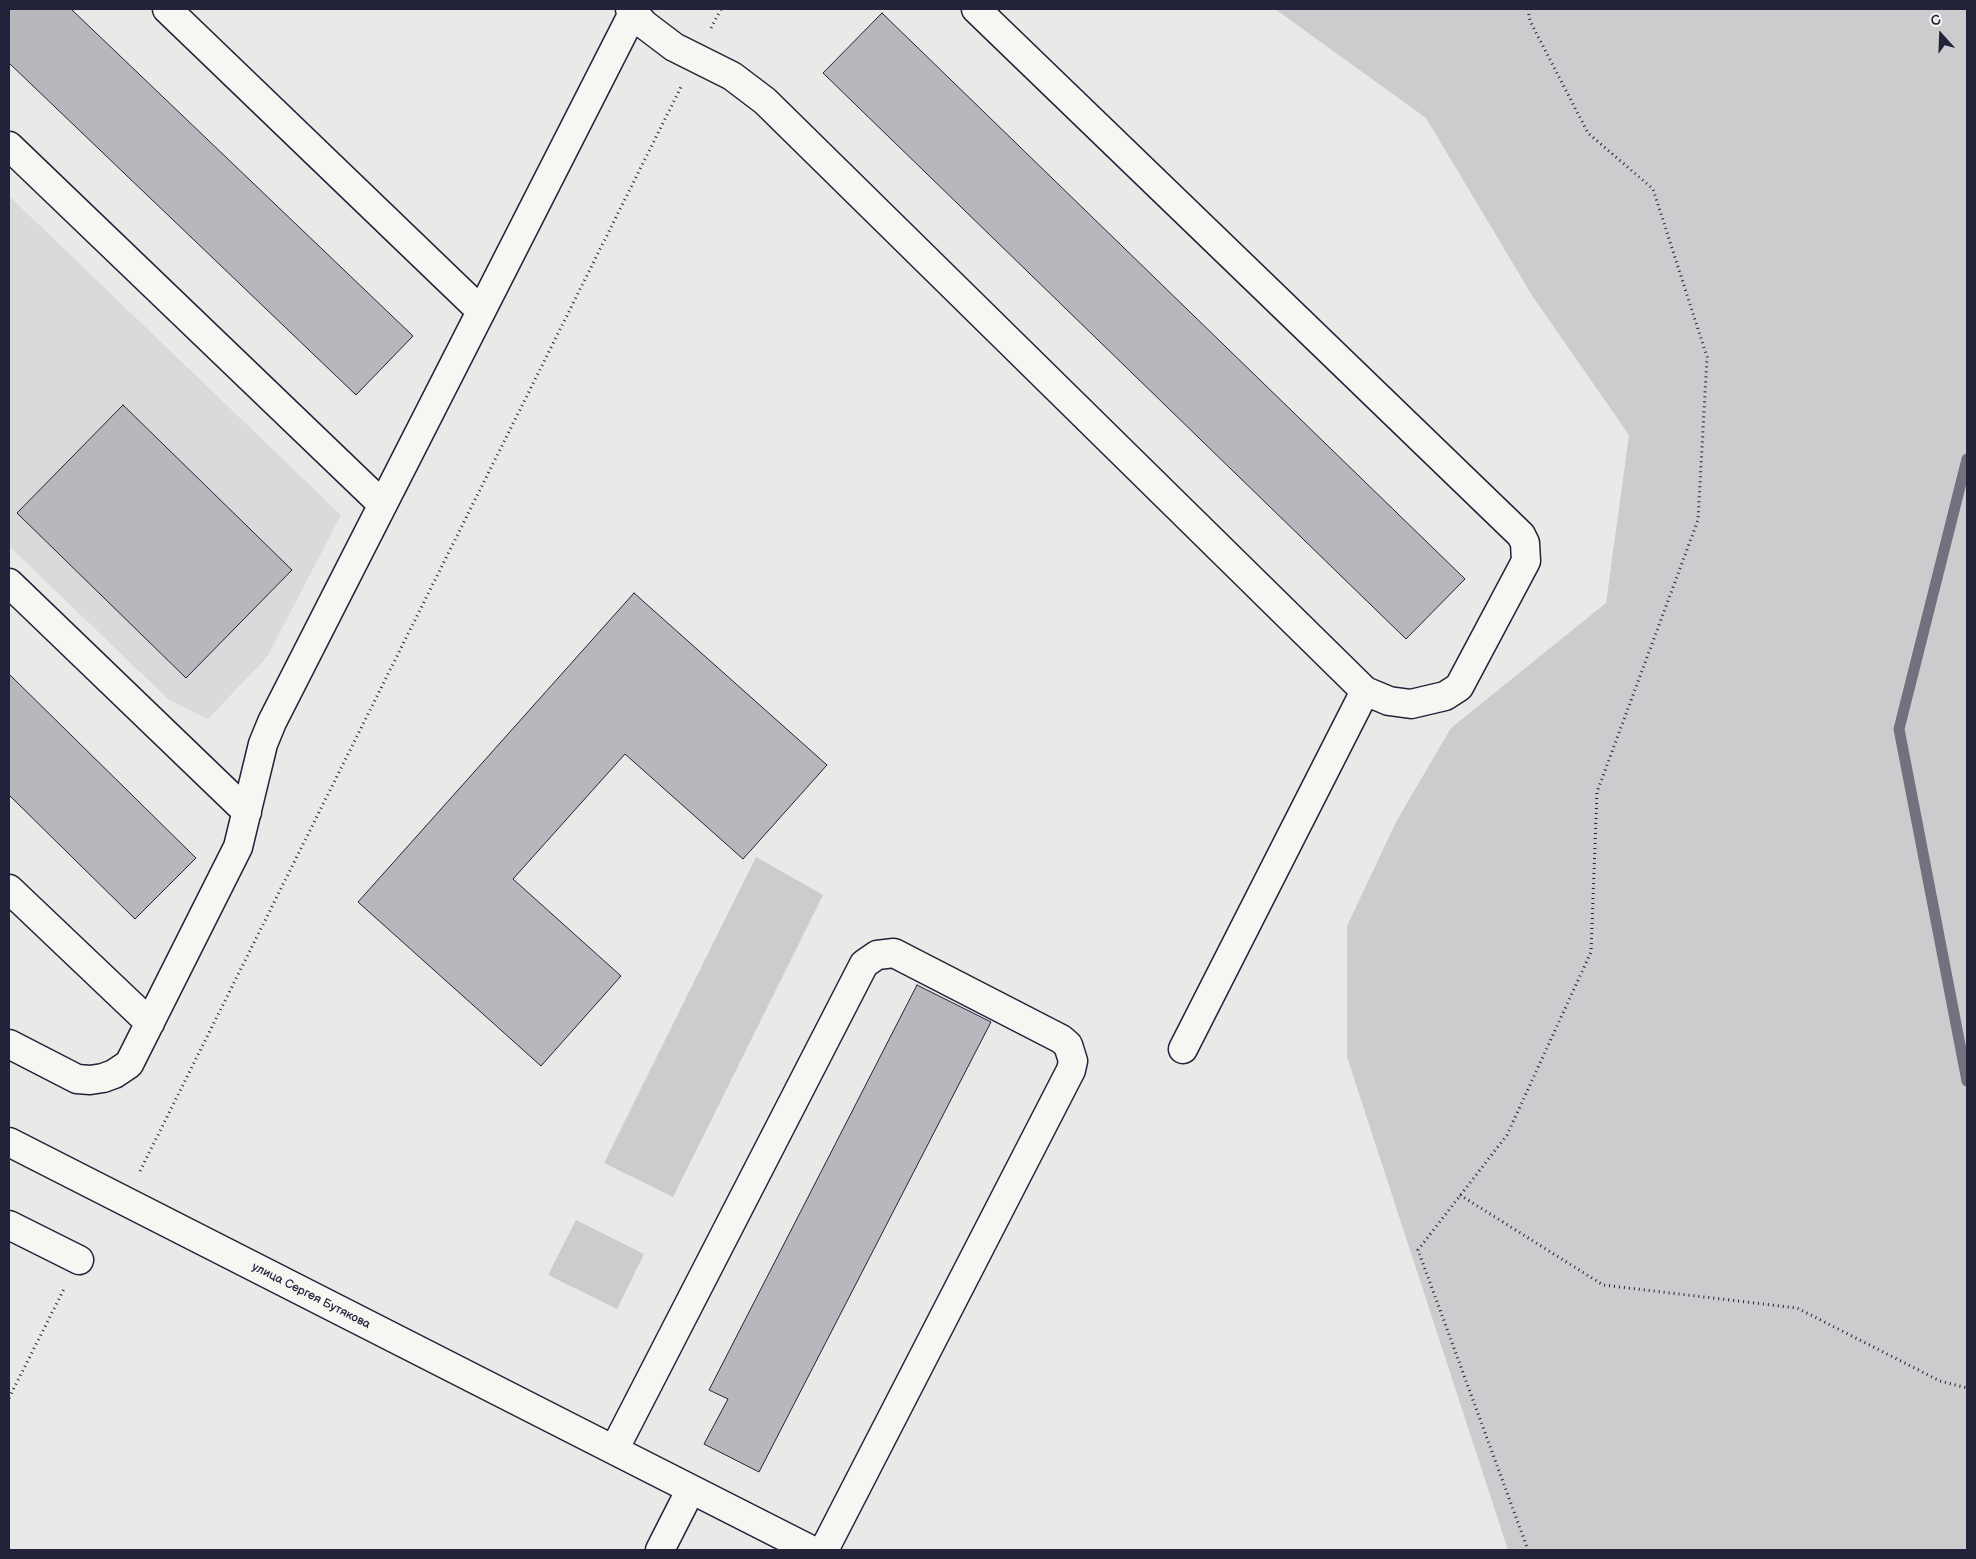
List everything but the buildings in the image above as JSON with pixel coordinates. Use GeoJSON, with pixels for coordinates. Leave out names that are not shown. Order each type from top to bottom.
{"type":"FeatureCollection","features":[{"type":"Feature","properties":{"kind":"street"},"geometry":{"type":"LineString","coordinates":[[167,9],[480,311]]}},
{"type":"Feature","properties":{"kind":"street"},"geometry":{"type":"LineString","coordinates":[[9,1044],[78,1079],[90,1080],[114,1074],[129,1064],[238,847],[263,744],[272,722],[632,11],[656,35],[674,47],[732,76],[765,101],[1365,691],[1388,701],[1411,704],[1445,696],[1459,688],[1526,561],[1525,544],[1521,535],[976,9]]}},
{"type":"Feature","properties":{"kind":"street"},"geometry":{"type":"LineString","coordinates":[[9,146],[382,504]]}},
{"type":"Feature","properties":{"kind":"street"},"geometry":{"type":"LineString","coordinates":[[9,583],[247,812]]}},
{"type":"Feature","properties":{"kind":"street"},"geometry":{"type":"LineString","coordinates":[[1183,1049],[1365,691]]}},
{"type":"Feature","properties":{"kind":"street"},"geometry":{"type":"LineString","coordinates":[[9,889],[150,1023]]}},
{"type":"Feature","properties":{"kind":"street"},"geometry":{"type":"LineString","coordinates":[[614,1450],[864,964],[877,955],[894,953],[1061,1039],[1068,1045],[1073,1061],[1067,1079],[824,1550]]}},
{"type":"Feature","properties":{"kind":"street","name":"улица Сергея Бутякова"},"geometry":{"type":"LineString","coordinates":[[9,1142],[811,1550]]}},
{"type":"Feature","properties":{"kind":"street"},"geometry":{"type":"LineString","coordinates":[[9,1225],[79,1260]]}},
{"type":"Feature","properties":{"kind":"street"},"geometry":{"type":"LineString","coordinates":[[660,1550],[691,1489]]}},
{"type":"Feature","properties":{"kind":"path"},"geometry":{"type":"LineString","coordinates":[[125,1201],[721,9]]}},
{"type":"Feature","properties":{"kind":"path"},"geometry":{"type":"LineString","coordinates":[[1528,9],[1530,22],[1588,133],[1653,188],[1707,357],[1698,520],[1598,792],[1591,952],[1506,1135],[1418,1250],[1528,1550]]}},
{"type":"Feature","properties":{"kind":"path"},"geometry":{"type":"LineString","coordinates":[[1460,1195],[1603,1285],[1797,1308],[1940,1381],[1967,1388]]}},
{"type":"Feature","properties":{"kind":"path"},"geometry":{"type":"LineString","coordinates":[[9,1398],[79,1260]]}},
{"type":"Feature","properties":{"kind":"shaded area"},"geometry":{"type":"Polygon","coordinates":[[[1275,9],[1967,9],[1967,1550],[1508,1550],[1347,1057],[1347,926],[1397,820],[1451,728],[1606,603],[1629,435],[1533,297],[1426,118],[1275,9]]]}},
{"type":"Feature","properties":{"kind":"shaded area"},"geometry":{"type":"Polygon","coordinates":[[[9,196],[341,515],[267,657],[208,719],[168,699],[9,546],[9,196]]]}},
{"type":"Feature","properties":{"kind":"shaded area"},"geometry":{"type":"Polygon","coordinates":[[[756,857],[823,895],[673,1197],[604,1163],[756,857]]]}},
{"type":"Feature","properties":{"kind":"shaded area"},"geometry":{"type":"Polygon","coordinates":[[[576,1220],[644,1254],[617,1309],[548,1275],[576,1220]]]}},
{"type":"Feature","properties":{"kind":"waterway"},"geometry":{"type":"LineString","coordinates":[[1967,459],[1899,729],[1967,1081]]}}]}
